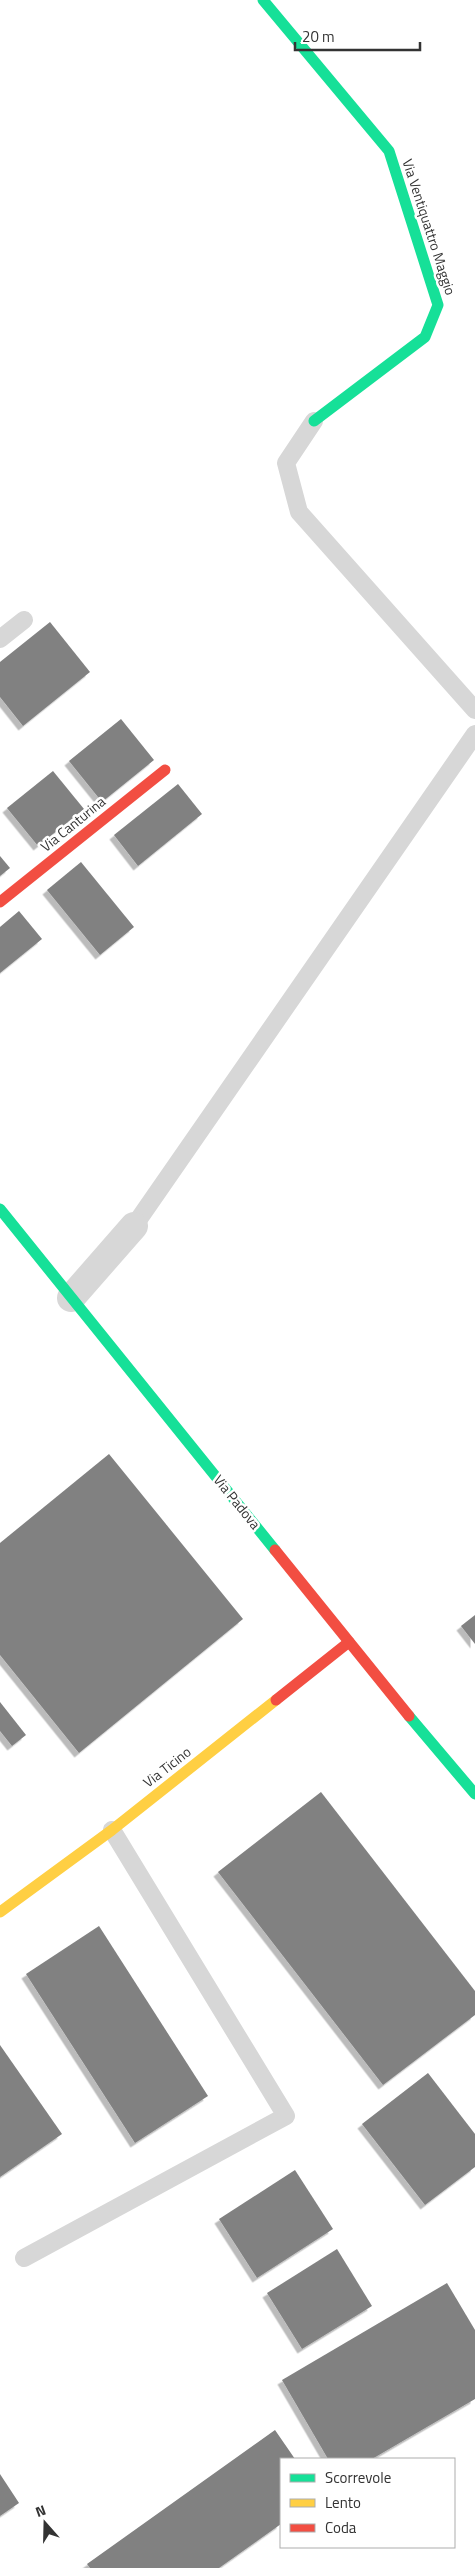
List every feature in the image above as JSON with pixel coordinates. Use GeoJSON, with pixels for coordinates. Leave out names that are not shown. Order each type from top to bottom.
{"type":"FeatureCollection","features":[{"type":"Feature","properties":{"kind":"street","name":"Via Ventiquattro Maggio"},"geometry":{"type":"LineString","coordinates":[[263,0],[389,151],[438,305],[425,337],[314,421]]}},
{"type":"Feature","properties":{"kind":"street","name":"Via Canturina"},"geometry":{"type":"LineString","coordinates":[[0,902],[165,770]]}},
{"type":"Feature","properties":{"kind":"street","name":"Via Padova"},"geometry":{"type":"LineString","coordinates":[[0,1209],[349,1642],[475,1794]]}},
{"type":"Feature","properties":{"kind":"street"},"geometry":{"type":"LineString","coordinates":[[71,1298],[134,1226]]}},
{"type":"Feature","properties":{"kind":"street","name":"Via Ticino"},"geometry":{"type":"LineString","coordinates":[[0,1912],[112,1830],[349,1642]]}},
{"type":"Feature","properties":{"kind":"lane"},"geometry":{"type":"LineString","coordinates":[[314,421],[286,463],[299,512],[475,710]]}},
{"type":"Feature","properties":{"kind":"lane"},"geometry":{"type":"LineString","coordinates":[[0,639],[24,620]]}},
{"type":"Feature","properties":{"kind":"lane"},"geometry":{"type":"LineString","coordinates":[[134,1226],[475,734]]}},
{"type":"Feature","properties":{"kind":"lane"},"geometry":{"type":"LineString","coordinates":[[24,2258],[286,2116],[112,1830]]}},
{"type":"Feature","properties":{"kind":"building"},"geometry":{"type":"Polygon","coordinates":[[[50,622],[90,672],[23,726],[0,697],[0,662],[50,622]]]}},
{"type":"Feature","properties":{"kind":"building"},"geometry":{"type":"Polygon","coordinates":[[[121,719],[154,760],[102,802],[69,761],[121,719]]]}},
{"type":"Feature","properties":{"kind":"building"},"geometry":{"type":"Polygon","coordinates":[[[53,771],[84,809],[38,846],[7,808],[53,771]]]}},
{"type":"Feature","properties":{"kind":"building"},"geometry":{"type":"Polygon","coordinates":[[[178,784],[202,814],[138,866],[114,835],[178,784]]]}},
{"type":"Feature","properties":{"kind":"building"},"geometry":{"type":"Polygon","coordinates":[[[0,856],[10,868],[0,876],[0,856]]]}},
{"type":"Feature","properties":{"kind":"building"},"geometry":{"type":"Polygon","coordinates":[[[81,862],[134,927],[100,955],[47,890],[81,862]]]}},
{"type":"Feature","properties":{"kind":"building"},"geometry":{"type":"Polygon","coordinates":[[[19,911],[42,939],[0,973],[0,927],[19,911]]]}},
{"type":"Feature","properties":{"kind":"building"},"geometry":{"type":"Polygon","coordinates":[[[109,1454],[243,1619],[79,1753],[0,1655],[0,1543],[109,1454]]]}},
{"type":"Feature","properties":{"kind":"building"},"geometry":{"type":"Polygon","coordinates":[[[475,1615],[475,1644],[461,1626],[475,1615]]]}},
{"type":"Feature","properties":{"kind":"building"},"geometry":{"type":"Polygon","coordinates":[[[0,1702],[26,1735],[12,1746],[0,1731],[0,1702]]]}},
{"type":"Feature","properties":{"kind":"building"},"geometry":{"type":"Polygon","coordinates":[[[321,1792],[475,1991],[475,2015],[383,2085],[218,1872],[321,1792]]]}},
{"type":"Feature","properties":{"kind":"building"},"geometry":{"type":"Polygon","coordinates":[[[99,1926],[208,2096],[135,2143],[26,1974],[99,1926]]]}},
{"type":"Feature","properties":{"kind":"building"},"geometry":{"type":"Polygon","coordinates":[[[0,2045],[62,2134],[0,2177],[0,2045]]]}},
{"type":"Feature","properties":{"kind":"building"},"geometry":{"type":"Polygon","coordinates":[[[428,2073],[475,2134],[475,2167],[425,2205],[362,2124],[428,2073]]]}},
{"type":"Feature","properties":{"kind":"building"},"geometry":{"type":"Polygon","coordinates":[[[295,2170],[333,2229],[257,2278],[219,2219],[295,2170]]]}},
{"type":"Feature","properties":{"kind":"building"},"geometry":{"type":"Polygon","coordinates":[[[337,2249],[372,2306],[302,2349],[267,2293],[337,2249]]]}},
{"type":"Feature","properties":{"kind":"building"},"geometry":{"type":"Polygon","coordinates":[[[447,2283],[475,2330],[475,2399],[374,2458],[327,2458],[282,2380],[447,2283]]]}},
{"type":"Feature","properties":{"kind":"building"},"geometry":{"type":"Polygon","coordinates":[[[275,2430],[294,2458],[280,2458],[280,2525],[219,2568],[90,2568],[87,2564],[275,2430]]]}},
{"type":"Feature","properties":{"kind":"building"},"geometry":{"type":"Polygon","coordinates":[[[0,2474],[19,2503],[0,2516],[0,2474]]]}},
{"type":"Feature","properties":{"kind":"traffic: fast"},"geometry":{"type":"LineString","coordinates":[[263,0],[389,151],[438,305],[425,337],[314,421]]}},
{"type":"Feature","properties":{"kind":"traffic: fast"},"geometry":{"type":"LineString","coordinates":[[0,1209],[275,1550]]}},
{"type":"Feature","properties":{"kind":"traffic: fast"},"geometry":{"type":"LineString","coordinates":[[409,1716],[475,1794]]}},
{"type":"Feature","properties":{"kind":"traffic: slow"},"geometry":{"type":"LineString","coordinates":[[0,1912],[112,1830],[276,1700]]}},
{"type":"Feature","properties":{"kind":"traffic: jam"},"geometry":{"type":"LineString","coordinates":[[0,902],[165,770]]}},
{"type":"Feature","properties":{"kind":"traffic: jam"},"geometry":{"type":"LineString","coordinates":[[275,1550],[409,1716]]}},
{"type":"Feature","properties":{"kind":"traffic: jam"},"geometry":{"type":"LineString","coordinates":[[276,1700],[349,1642]]}}]}
